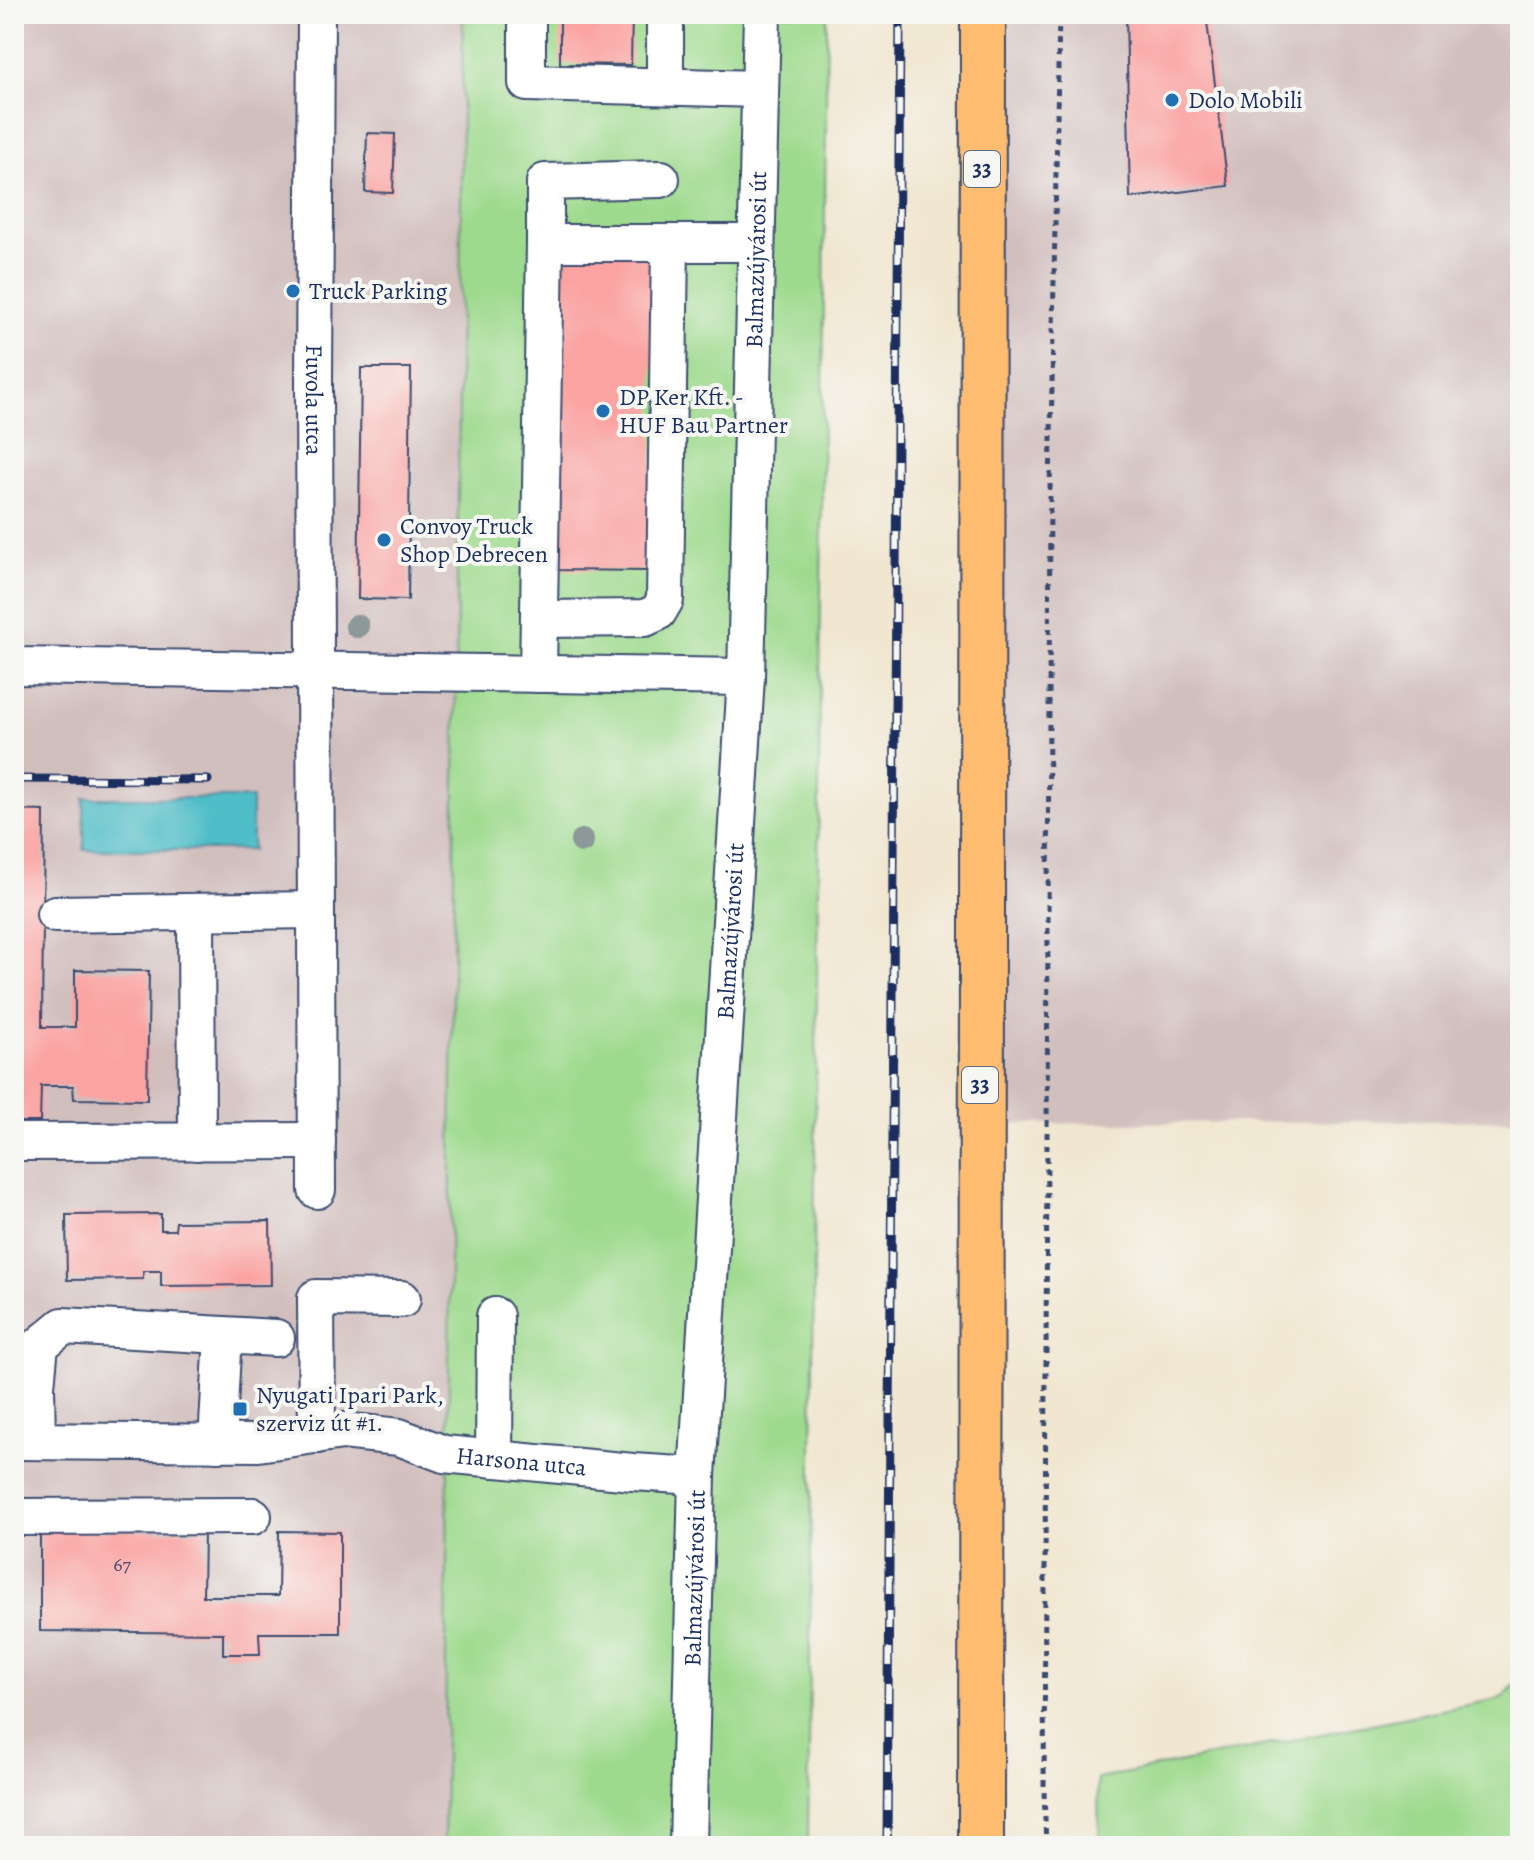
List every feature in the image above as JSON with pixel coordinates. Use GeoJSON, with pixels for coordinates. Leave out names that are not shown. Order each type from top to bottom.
{"type":"FeatureCollection","features":[{"type":"Feature","properties":{"kind":"main road","name":"33"},"geometry":{"type":"LineString","coordinates":[[981,1846],[983,14]]}},
{"type":"Feature","properties":{"kind":"street","name":"Fuvola utca"},"geometry":{"type":"LineString","coordinates":[[316,14],[317,1190]]}},
{"type":"Feature","properties":{"kind":"street"},"geometry":{"type":"LineString","coordinates":[[527,14],[527,83],[760,89]]}},
{"type":"Feature","properties":{"kind":"street"},"geometry":{"type":"LineString","coordinates":[[665,14],[665,86]]}},
{"type":"Feature","properties":{"kind":"street","name":"Balmazújvárosi út"},"geometry":{"type":"LineString","coordinates":[[688,1846],[697,1476],[746,677],[762,14]]}},
{"type":"Feature","properties":{"kind":"street"},"geometry":{"type":"LineString","coordinates":[[538,674],[545,182],[661,179]]}},
{"type":"Feature","properties":{"kind":"street"},"geometry":{"type":"LineString","coordinates":[[545,243],[756,243]]}},
{"type":"Feature","properties":{"kind":"street"},"geometry":{"type":"LineString","coordinates":[[539,619],[645,618],[658,612],[665,600],[670,243]]}},
{"type":"Feature","properties":{"kind":"street"},"geometry":{"type":"LineString","coordinates":[[14,666],[746,677]]}},
{"type":"Feature","properties":{"kind":"street"},"geometry":{"type":"LineString","coordinates":[[55,914],[316,910]]}},
{"type":"Feature","properties":{"kind":"street"},"geometry":{"type":"LineString","coordinates":[[196,912],[197,1142]]}},
{"type":"Feature","properties":{"kind":"street"},"geometry":{"type":"LineString","coordinates":[[14,1142],[317,1141]]}},
{"type":"Feature","properties":{"kind":"street"},"geometry":{"type":"LineString","coordinates":[[317,1435],[316,1298],[402,1299]]}},
{"type":"Feature","properties":{"kind":"street"},"geometry":{"type":"LineString","coordinates":[[494,1459],[495,1316]]}},
{"type":"Feature","properties":{"kind":"street"},"geometry":{"type":"LineString","coordinates":[[26,1441],[40,1345],[63,1326],[276,1338]]}},
{"type":"Feature","properties":{"kind":"street"},"geometry":{"type":"LineString","coordinates":[[217,1443],[223,1335]]}},
{"type":"Feature","properties":{"kind":"street","name":"Harsona utca"},"geometry":{"type":"LineString","coordinates":[[26,1441],[258,1443],[343,1431],[399,1437],[444,1454],[697,1476]]}},
{"type":"Feature","properties":{"kind":"street"},"geometry":{"type":"LineString","coordinates":[[14,1517],[253,1516]]}},
{"type":"Feature","properties":{"kind":"path"},"geometry":{"type":"LineString","coordinates":[[1046,1846],[1048,813],[1059,14]]}},
{"type":"Feature","properties":{"kind":"shaded area"},"geometry":{"type":"Polygon","coordinates":[[[14,14],[463,14],[444,1846],[14,1846],[14,14]]]}},
{"type":"Feature","properties":{"kind":"shaded area"},"geometry":{"type":"Polygon","coordinates":[[[994,14],[1520,14],[1520,1120],[980,1124],[994,14]]]}},
{"type":"Feature","properties":{"kind":"green space"},"geometry":{"type":"Polygon","coordinates":[[[463,14],[827,14],[808,1846],[444,1846],[463,14]]]}},
{"type":"Feature","properties":{"kind":"green space"},"geometry":{"type":"Polygon","coordinates":[[[1520,1679],[1520,1846],[1100,1846],[1097,1779],[1502,1698],[1520,1679]]]}},
{"type":"Feature","properties":{"kind":"water"},"geometry":{"type":"Polygon","coordinates":[[[84,798],[252,798],[252,850],[84,850],[84,798]]]}},
{"type":"Feature","properties":{"kind":"building"},"geometry":{"type":"Polygon","coordinates":[[[560,14],[632,14],[631,65],[560,64],[560,14]]]}},
{"type":"Feature","properties":{"kind":"building","name":"Dolo Mobili"},"geometry":{"type":"Polygon","coordinates":[[[1126,14],[1206,14],[1228,186],[1130,198],[1126,14]]]}},
{"type":"Feature","properties":{"kind":"building"},"geometry":{"type":"Polygon","coordinates":[[[367,133],[395,134],[393,193],[365,192],[367,133]]]}},
{"type":"Feature","properties":{"kind":"building","name":"DP Ker Kft. - HUF Bau Partner"},"geometry":{"type":"Polygon","coordinates":[[[553,252],[653,253],[653,571],[553,570],[553,252]]]}},
{"type":"Feature","properties":{"kind":"building","name":"Convoy Truck Shop Debrecen"},"geometry":{"type":"Polygon","coordinates":[[[361,368],[411,368],[408,600],[358,599],[361,368]]]}},
{"type":"Feature","properties":{"kind":"building"},"geometry":{"type":"Polygon","coordinates":[[[14,810],[44,811],[42,1027],[75,1027],[75,970],[149,971],[147,1100],[74,1099],[73,1086],[41,1086],[40,1122],[14,1122],[14,810]]]}},
{"type":"Feature","properties":{"kind":"building"},"geometry":{"type":"Polygon","coordinates":[[[161,1214],[161,1230],[175,1230],[176,1222],[270,1221],[271,1285],[161,1286],[161,1271],[143,1271],[143,1279],[67,1280],[66,1215],[161,1214]]]}},
{"type":"Feature","properties":{"kind":"building"},"geometry":{"type":"Polygon","coordinates":[[[40,1530],[204,1531],[203,1596],[278,1596],[279,1531],[340,1532],[340,1633],[259,1633],[260,1654],[223,1654],[223,1633],[40,1631],[40,1530]]]}},
{"type":"Feature","properties":{"kind":"railway"},"geometry":{"type":"LineString","coordinates":[[887,1846],[900,14]]}},
{"type":"Feature","properties":{"kind":"railway"},"geometry":{"type":"LineString","coordinates":[[14,779],[208,780]]}},
{"type":"Feature","properties":{"kind":"place","name":"Dolo Mobili"},"geometry":{"type":"Point","coordinates":[1172,100]}},
{"type":"Feature","properties":{"kind":"place","name":"Truck Parking"},"geometry":{"type":"Point","coordinates":[293,291]}},
{"type":"Feature","properties":{"kind":"place","name":"DP Ker Kft. - HUF Bau Partner"},"geometry":{"type":"Point","coordinates":[603,411]}},
{"type":"Feature","properties":{"kind":"place","name":"Convoy Truck Shop Debrecen"},"geometry":{"type":"Point","coordinates":[384,540]}},
{"type":"Feature","properties":{"kind":"place","name":"Nyugati Ipari Park, szerviz út #1."},"geometry":{"type":"Point","coordinates":[240,1409]}}]}
